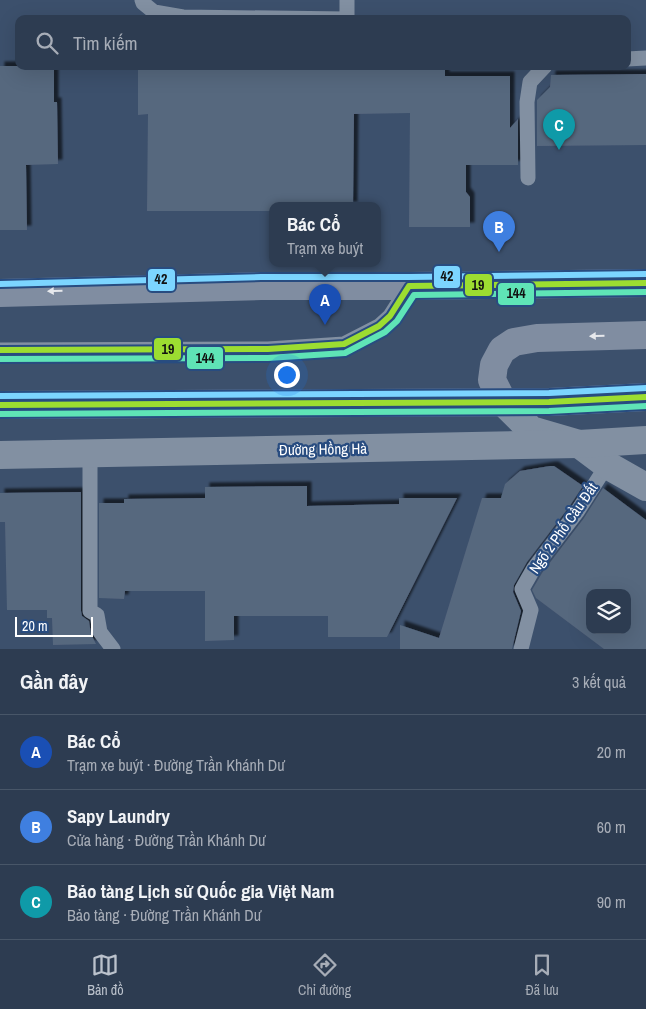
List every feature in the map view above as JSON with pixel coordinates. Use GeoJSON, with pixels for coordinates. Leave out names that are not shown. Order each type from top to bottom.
{"type":"FeatureCollection","features":[{"type":"Feature","properties":{"kind":"main road"},"geometry":{"type":"LineString","coordinates":[[0,293],[261,286],[646,284]]}},
{"type":"Feature","properties":{"kind":"main road"},"geometry":{"type":"LineString","coordinates":[[503,402],[492,380],[494,364],[502,350],[514,342],[537,338],[646,335]]}},
{"type":"Feature","properties":{"kind":"main road"},"geometry":{"type":"LineString","coordinates":[[0,405],[549,402],[646,397]]}},
{"type":"Feature","properties":{"kind":"street"},"geometry":{"type":"LineString","coordinates":[[503,402],[532,430],[579,444]]}},
{"type":"Feature","properties":{"kind":"street"},"geometry":{"type":"LineString","coordinates":[[549,402],[550,418],[557,427],[607,465],[646,487]]}},
{"type":"Feature","properties":{"kind":"street","name":"Đường Hồng Hà"},"geometry":{"type":"LineString","coordinates":[[0,455],[579,444],[646,440]]}},
{"type":"Feature","properties":{"kind":"lane"},"geometry":{"type":"LineString","coordinates":[[142,0],[154,12],[171,15]]}},
{"type":"Feature","properties":{"kind":"lane"},"geometry":{"type":"LineString","coordinates":[[346,15],[347,0]]}},
{"type":"Feature","properties":{"kind":"lane"},"geometry":{"type":"LineString","coordinates":[[631,59],[646,58]]}},
{"type":"Feature","properties":{"kind":"lane"},"geometry":{"type":"LineString","coordinates":[[528,178],[527,102],[530,82],[541,70]]}},
{"type":"Feature","properties":{"kind":"lane"},"geometry":{"type":"LineString","coordinates":[[0,350],[268,349],[344,344],[379,326],[390,316],[409,286]]}},
{"type":"Feature","properties":{"kind":"lane"},"geometry":{"type":"LineString","coordinates":[[90,454],[90,611],[97,615],[100,632],[113,649]]}},
{"type":"Feature","properties":{"kind":"lane","name":"Ngõ 2 Phố Cầu Đất"},"geometry":{"type":"LineString","coordinates":[[521,649],[531,610],[522,589],[534,568],[577,512],[607,465]]}},
{"type":"Feature","properties":{"kind":"building"},"geometry":{"type":"Polygon","coordinates":[[[0,66],[15,66],[15,70],[54,70],[54,102],[57,102],[58,164],[26,165],[27,230],[0,230],[0,66]]]}},
{"type":"Feature","properties":{"kind":"building"},"geometry":{"type":"Polygon","coordinates":[[[138,70],[445,70],[445,76],[510,76],[510,128],[518,119],[518,165],[466,165],[466,192],[470,197],[470,227],[409,227],[410,113],[354,114],[353,202],[269,202],[269,211],[147,211],[148,114],[138,115],[138,70]]]}},
{"type":"Feature","properties":{"kind":"building"},"geometry":{"type":"Polygon","coordinates":[[[646,74],[646,145],[537,146],[537,100],[550,87],[551,75],[646,74]]]}},
{"type":"Feature","properties":{"kind":"building"},"geometry":{"type":"Polygon","coordinates":[[[554,466],[583,486],[527,562],[514,585],[513,592],[521,611],[512,649],[400,649],[400,625],[439,638],[482,498],[501,498],[505,484],[520,471],[554,466]]]}},
{"type":"Feature","properties":{"kind":"building"},"geometry":{"type":"Polygon","coordinates":[[[307,486],[307,506],[399,504],[399,498],[457,498],[387,637],[328,637],[328,616],[234,616],[234,640],[205,641],[205,591],[125,591],[124,599],[99,598],[99,503],[124,503],[124,499],[205,498],[205,487],[307,486]]]}},
{"type":"Feature","properties":{"kind":"building"},"geometry":{"type":"Polygon","coordinates":[[[603,488],[646,520],[646,649],[604,649],[536,598],[532,590],[542,573],[584,518],[603,488]]]}},
{"type":"Feature","properties":{"kind":"building"},"geometry":{"type":"Polygon","coordinates":[[[81,492],[81,611],[82,616],[89,621],[91,634],[96,644],[53,645],[52,618],[47,618],[47,610],[7,610],[5,522],[0,522],[0,493],[81,492]]]}},
{"type":"Feature","properties":{"kind":"transit line","name":"42"},"geometry":{"type":"LineString","coordinates":[[0,284],[261,277],[646,274]]}},
{"type":"Feature","properties":{"kind":"transit line","name":"19"},"geometry":{"type":"LineString","coordinates":[[0,350],[268,349],[344,344],[379,326],[390,316],[409,286],[646,283]]}},
{"type":"Feature","properties":{"kind":"transit line","name":"144"},"geometry":{"type":"LineString","coordinates":[[0,359],[268,358],[345,353],[385,332],[397,321],[414,295],[646,292]]}},
{"type":"Feature","properties":{"kind":"transit line","name":"42"},"geometry":{"type":"LineString","coordinates":[[0,396],[549,393],[646,388]]}},
{"type":"Feature","properties":{"kind":"transit line","name":"19"},"geometry":{"type":"LineString","coordinates":[[0,405],[549,402],[646,397]]}},
{"type":"Feature","properties":{"kind":"transit line","name":"144"},"geometry":{"type":"LineString","coordinates":[[0,414],[549,411],[646,406]]}},
{"type":"Feature","properties":{"kind":"place","name":"Bảo tàng Lịch sử Quốc gia Việt Nam"},"geometry":{"type":"Point","coordinates":[559,150]}},
{"type":"Feature","properties":{"kind":"place","name":"Sapy Laundry"},"geometry":{"type":"Point","coordinates":[499,252]}},
{"type":"Feature","properties":{"kind":"place","name":"Bác Cổ"},"geometry":{"type":"Point","coordinates":[325,325]}}]}
